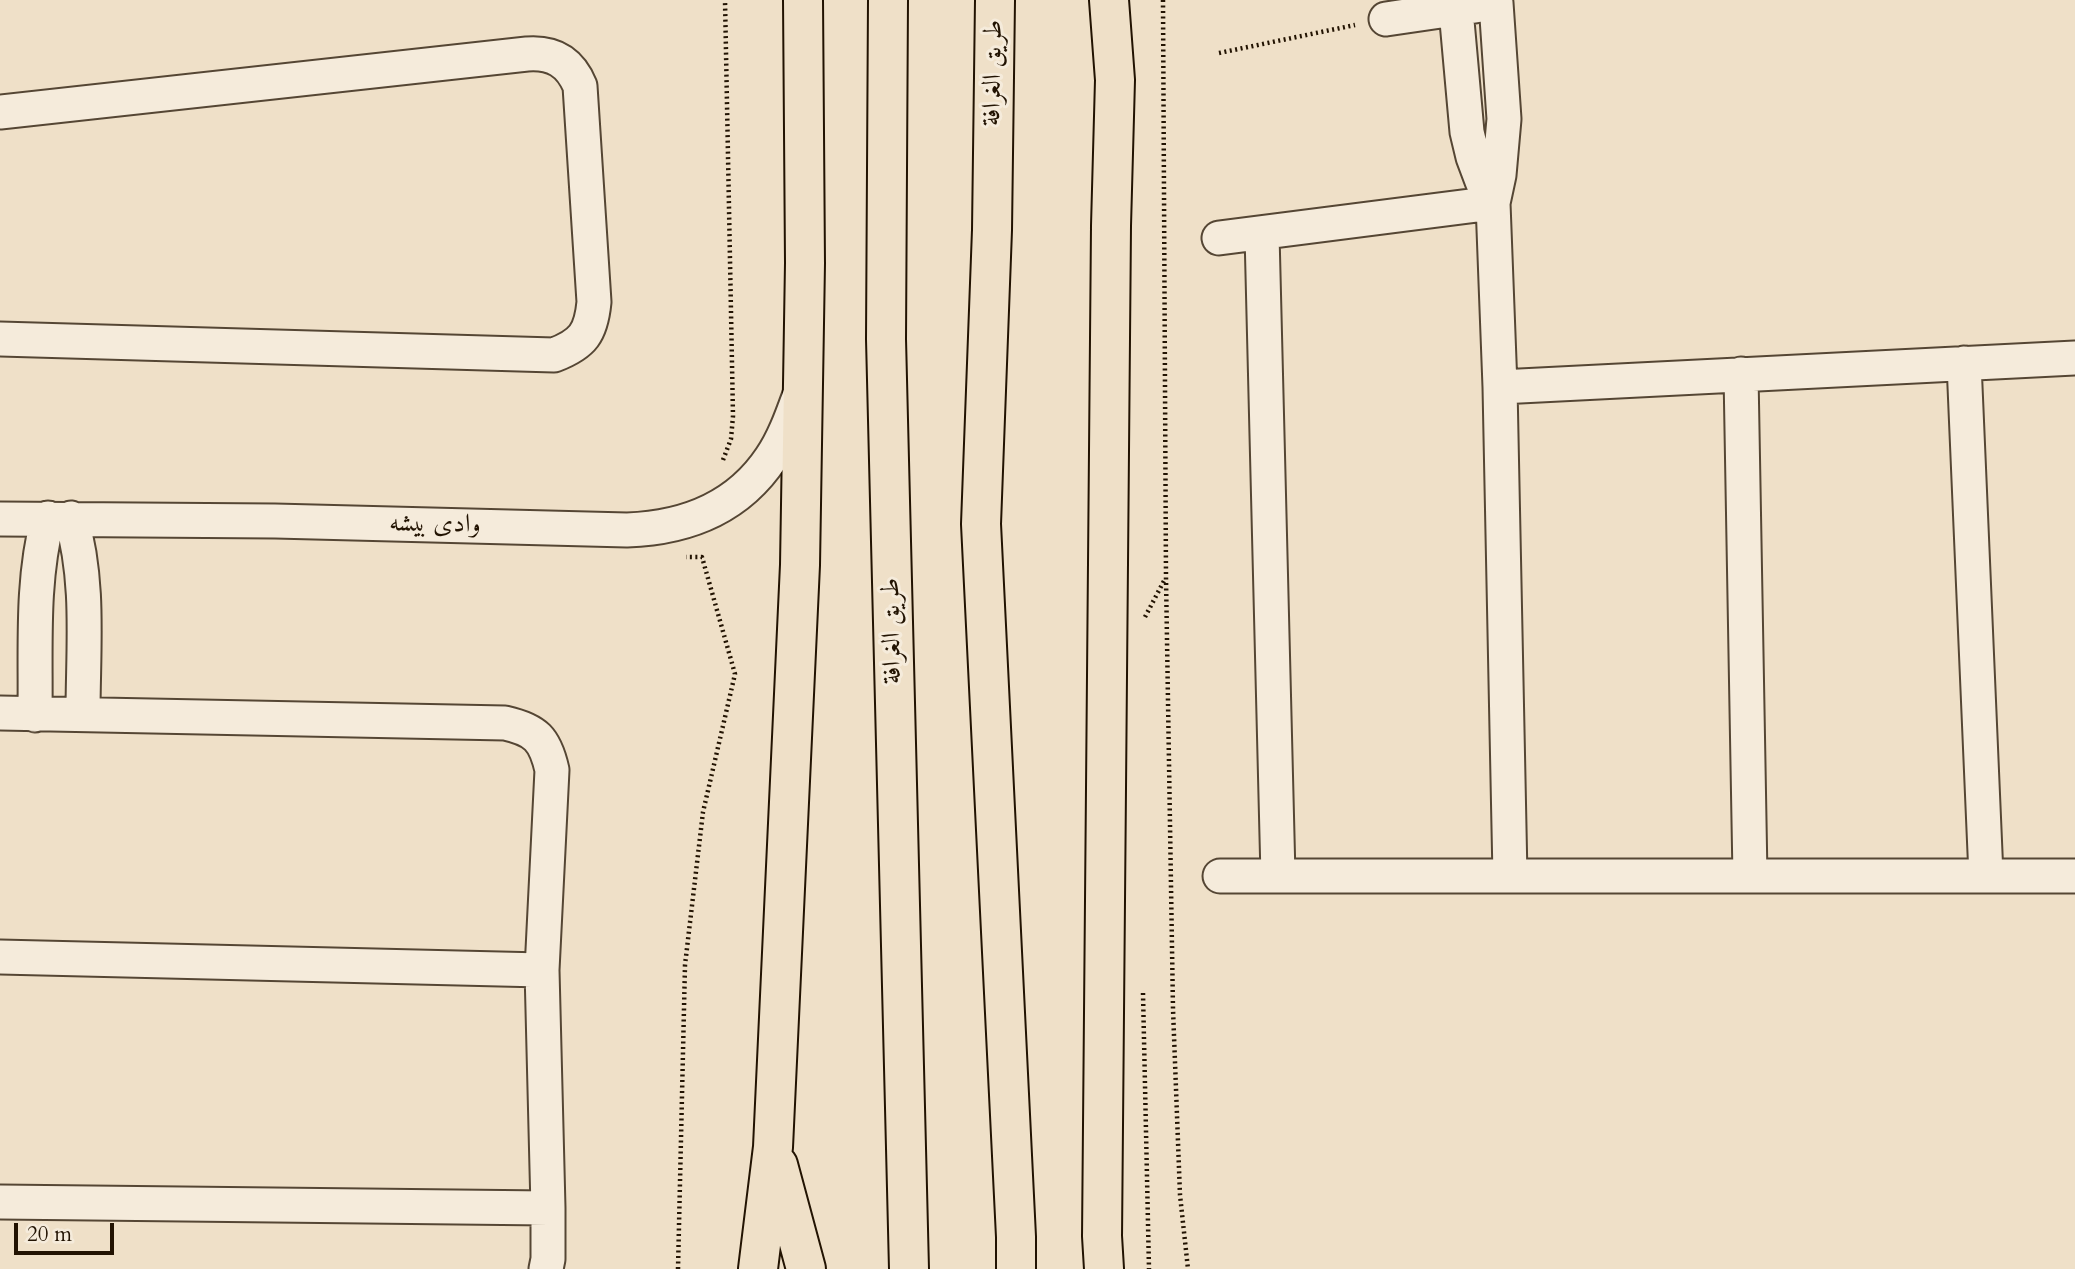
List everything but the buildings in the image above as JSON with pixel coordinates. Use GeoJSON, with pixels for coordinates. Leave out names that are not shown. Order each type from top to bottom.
{"type":"FeatureCollection","features":[{"type":"Feature","properties":{"kind":"highway","name":"طريق الغرافة"},"geometry":{"type":"LineString","coordinates":[[888,0],[886,339],[909,1266]]}},
{"type":"Feature","properties":{"kind":"highway","name":"طريق الغرافة"},"geometry":{"type":"LineString","coordinates":[[995,0],[992,230],[981,524],[1016,1253]]}},
{"type":"Feature","properties":{"kind":"highway"},"geometry":{"type":"LineString","coordinates":[[1101,1261],[1115,80],[1109,0]]}},
{"type":"Feature","properties":{"kind":"highway"},"geometry":{"type":"LineString","coordinates":[[1115,80],[1133,0]]}},
{"type":"Feature","properties":{"kind":"highway"},"geometry":{"type":"LineString","coordinates":[[758,1269],[773,1146],[800,565],[805,263],[802,2]]}},
{"type":"Feature","properties":{"kind":"highway"},"geometry":{"type":"LineString","coordinates":[[773,1146],[789,1269]]}},
{"type":"Feature","properties":{"kind":"highway"},"geometry":{"type":"LineString","coordinates":[[773,1146],[806,1269]]}},
{"type":"Feature","properties":{"kind":"street"},"geometry":{"type":"LineString","coordinates":[[1386,19],[1504,1],[1504,119],[1500,166],[1493,203],[1500,387],[1510,876]]}},
{"type":"Feature","properties":{"kind":"street"},"geometry":{"type":"LineString","coordinates":[[1456,10],[1467,132],[1473,157],[1493,203]]}},
{"type":"Feature","properties":{"kind":"street"},"geometry":{"type":"LineString","coordinates":[[0,112],[527,54],[554,56],[575,74],[580,86],[594,302],[592,320],[584,337],[570,349],[554,355],[0,340]]}},
{"type":"Feature","properties":{"kind":"street"},"geometry":{"type":"LineString","coordinates":[[1219,238],[1493,203]]}},
{"type":"Feature","properties":{"kind":"street"},"geometry":{"type":"LineString","coordinates":[[1262,234],[1278,876]]}},
{"type":"Feature","properties":{"kind":"street"},"geometry":{"type":"LineString","coordinates":[[1500,387],[2075,358]]}},
{"type":"Feature","properties":{"kind":"street"},"geometry":{"type":"LineString","coordinates":[[1964,363],[1986,876]]}},
{"type":"Feature","properties":{"kind":"street"},"geometry":{"type":"LineString","coordinates":[[1741,374],[1750,876]]}},
{"type":"Feature","properties":{"kind":"street","name":"وادى بيشه"},"geometry":{"type":"LineString","coordinates":[[0,519],[627,530],[671,526],[717,509],[737,495],[771,459],[802,389]]}},
{"type":"Feature","properties":{"kind":"street"},"geometry":{"type":"LineString","coordinates":[[35,715],[36,584],[43,540],[60,518],[78,540],[83,584],[83,714]]}},
{"type":"Feature","properties":{"kind":"street"},"geometry":{"type":"LineString","coordinates":[[0,713],[505,723],[523,727],[538,737],[548,752],[552,770],[542,970],[548,1208],[546,1269]]}},
{"type":"Feature","properties":{"kind":"street"},"geometry":{"type":"LineString","coordinates":[[1220,876],[2075,876]]}},
{"type":"Feature","properties":{"kind":"street"},"geometry":{"type":"LineString","coordinates":[[0,957],[542,970]]}},
{"type":"Feature","properties":{"kind":"street"},"geometry":{"type":"LineString","coordinates":[[0,1202],[548,1208]]}},
{"type":"Feature","properties":{"kind":"path"},"geometry":{"type":"LineString","coordinates":[[717,470],[731,439],[733,416],[724,0]]}},
{"type":"Feature","properties":{"kind":"path"},"geometry":{"type":"LineString","coordinates":[[1163,0],[1166,578],[1173,1009],[1180,1195],[1188,1269]]}},
{"type":"Feature","properties":{"kind":"path"},"geometry":{"type":"LineString","coordinates":[[1219,53],[1386,19]]}},
{"type":"Feature","properties":{"kind":"path"},"geometry":{"type":"LineString","coordinates":[[678,557],[702,557],[735,674],[703,812],[685,965],[678,1269]]}}]}
